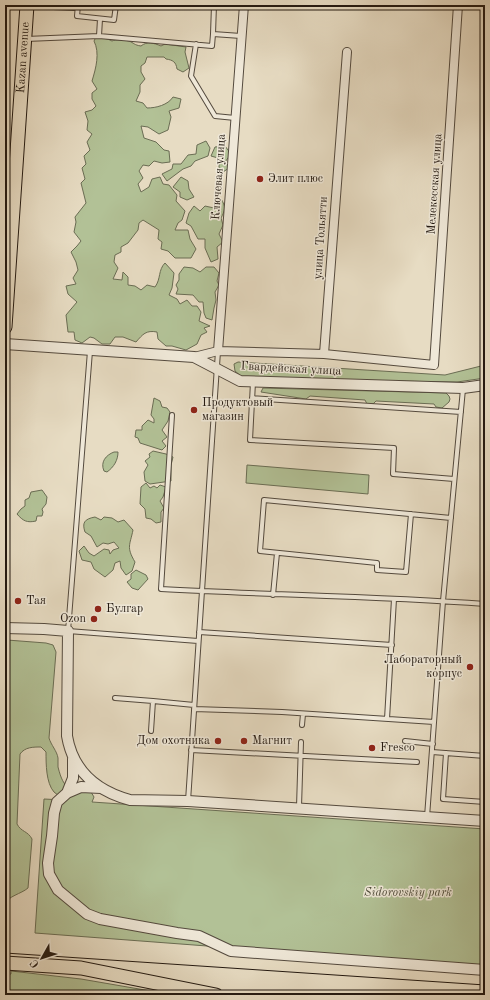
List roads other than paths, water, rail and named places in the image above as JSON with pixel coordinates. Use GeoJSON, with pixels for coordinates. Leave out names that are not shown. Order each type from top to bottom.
{"type":"FeatureCollection","features":[{"type":"Feature","properties":{"kind":"main road","name":"Kazan avenue"},"geometry":{"type":"LineString","coordinates":[[5,327],[26,5]]}},
{"type":"Feature","properties":{"kind":"main road"},"geometry":{"type":"LineString","coordinates":[[9,963],[81,968],[216,995]]}},
{"type":"Feature","properties":{"kind":"street","name":"Ключевая улица"},"geometry":{"type":"LineString","coordinates":[[218,351],[245,5]]}},
{"type":"Feature","properties":{"kind":"street","name":"Мелекесская улица"},"geometry":{"type":"LineString","coordinates":[[324,354],[434,365],[458,5]]}},
{"type":"Feature","properties":{"kind":"street","name":"улица Тольятти"},"geometry":{"type":"LineString","coordinates":[[324,354],[347,52]]}},
{"type":"Feature","properties":{"kind":"street","name":"Гвардейская улица"},"geometry":{"type":"LineString","coordinates":[[5,344],[194,357],[240,381],[463,388],[485,385]]}},
{"type":"Feature","properties":{"kind":"street"},"geometry":{"type":"LineString","coordinates":[[194,357],[218,351],[324,354]]}},
{"type":"Feature","properties":{"kind":"street"},"geometry":{"type":"LineString","coordinates":[[5,628],[68,631],[67,736],[73,757],[73,778],[66,793],[57,802],[54,814],[48,863],[49,874],[58,890],[87,914],[100,920],[177,934],[199,936],[231,951],[485,970]]}},
{"type":"Feature","properties":{"kind":"street"},"geometry":{"type":"LineString","coordinates":[[73,757],[85,776],[103,788],[122,798],[130,800],[188,801],[485,821]]}},
{"type":"Feature","properties":{"kind":"street"},"geometry":{"type":"LineString","coordinates":[[66,793],[81,787],[103,788]]}},
{"type":"Feature","properties":{"kind":"lane"},"geometry":{"type":"LineString","coordinates":[[26,5],[78,6],[77,16],[114,20],[116,5]]}},
{"type":"Feature","properties":{"kind":"lane"},"geometry":{"type":"LineString","coordinates":[[24,39],[99,36],[212,46],[214,5]]}},
{"type":"Feature","properties":{"kind":"lane"},"geometry":{"type":"LineString","coordinates":[[99,36],[100,18]]}},
{"type":"Feature","properties":{"kind":"lane"},"geometry":{"type":"LineString","coordinates":[[213,34],[242,36]]}},
{"type":"Feature","properties":{"kind":"lane"},"geometry":{"type":"LineString","coordinates":[[196,44],[191,76],[215,116],[235,118]]}},
{"type":"Feature","properties":{"kind":"lane"},"geometry":{"type":"LineString","coordinates":[[90,349],[68,631],[198,641]]}},
{"type":"Feature","properties":{"kind":"lane"},"geometry":{"type":"LineString","coordinates":[[188,801],[218,351]]}},
{"type":"Feature","properties":{"kind":"lane"},"geometry":{"type":"LineString","coordinates":[[253,382],[250,440],[394,448],[393,474],[454,479]]}},
{"type":"Feature","properties":{"kind":"lane"},"geometry":{"type":"LineString","coordinates":[[427,817],[443,601],[463,388]]}},
{"type":"Feature","properties":{"kind":"lane"},"geometry":{"type":"LineString","coordinates":[[252,398],[460,412]]}},
{"type":"Feature","properties":{"kind":"lane"},"geometry":{"type":"LineString","coordinates":[[172,415],[161,590],[485,604]]}},
{"type":"Feature","properties":{"kind":"lane"},"geometry":{"type":"LineString","coordinates":[[410,514],[406,572],[377,570],[377,563],[260,551],[264,500],[410,514],[451,518]]}},
{"type":"Feature","properties":{"kind":"lane"},"geometry":{"type":"LineString","coordinates":[[274,594],[277,553]]}},
{"type":"Feature","properties":{"kind":"lane"},"geometry":{"type":"LineString","coordinates":[[387,719],[394,599]]}},
{"type":"Feature","properties":{"kind":"lane"},"geometry":{"type":"LineString","coordinates":[[199,632],[392,645]]}},
{"type":"Feature","properties":{"kind":"lane"},"geometry":{"type":"LineString","coordinates":[[115,698],[154,701],[194,707],[434,722]]}},
{"type":"Feature","properties":{"kind":"lane"},"geometry":{"type":"LineString","coordinates":[[151,731],[154,701]]}},
{"type":"Feature","properties":{"kind":"lane"},"geometry":{"type":"LineString","coordinates":[[302,725],[303,714]]}},
{"type":"Feature","properties":{"kind":"lane"},"geometry":{"type":"LineString","coordinates":[[405,741],[433,744]]}},
{"type":"Feature","properties":{"kind":"lane"},"geometry":{"type":"LineString","coordinates":[[299,808],[301,742]]}},
{"type":"Feature","properties":{"kind":"lane"},"geometry":{"type":"LineString","coordinates":[[191,750],[417,762]]}},
{"type":"Feature","properties":{"kind":"lane"},"geometry":{"type":"LineString","coordinates":[[432,752],[485,756]]}},
{"type":"Feature","properties":{"kind":"lane"},"geometry":{"type":"LineString","coordinates":[[446,753],[443,798],[485,802]]}},
{"type":"Feature","properties":{"kind":"tram line"},"geometry":{"type":"LineString","coordinates":[[5,953],[485,985]]}},
{"type":"Feature","properties":{"kind":"place","name":"Элит плюс"},"geometry":{"type":"Point","coordinates":[260,179]}},
{"type":"Feature","properties":{"kind":"place","name":"Продуктовый магазин"},"geometry":{"type":"Point","coordinates":[194,410]}},
{"type":"Feature","properties":{"kind":"place","name":"Тая"},"geometry":{"type":"Point","coordinates":[18,601]}},
{"type":"Feature","properties":{"kind":"place","name":"Булгар"},"geometry":{"type":"Point","coordinates":[98,609]}},
{"type":"Feature","properties":{"kind":"place","name":"Ozon"},"geometry":{"type":"Point","coordinates":[94,619]}},
{"type":"Feature","properties":{"kind":"place","name":"Лабораторный корпус"},"geometry":{"type":"Point","coordinates":[470,667]}},
{"type":"Feature","properties":{"kind":"place","name":"Дом охотника"},"geometry":{"type":"Point","coordinates":[218,741]}},
{"type":"Feature","properties":{"kind":"place","name":"Магнит"},"geometry":{"type":"Point","coordinates":[244,741]}},
{"type":"Feature","properties":{"kind":"place","name":"Fresco"},"geometry":{"type":"Point","coordinates":[372,748]}},
{"type":"Feature","properties":{"kind":"park label","name":"Sidorovskiy park"},"geometry":{"type":"Point","coordinates":[408,893]}}]}
